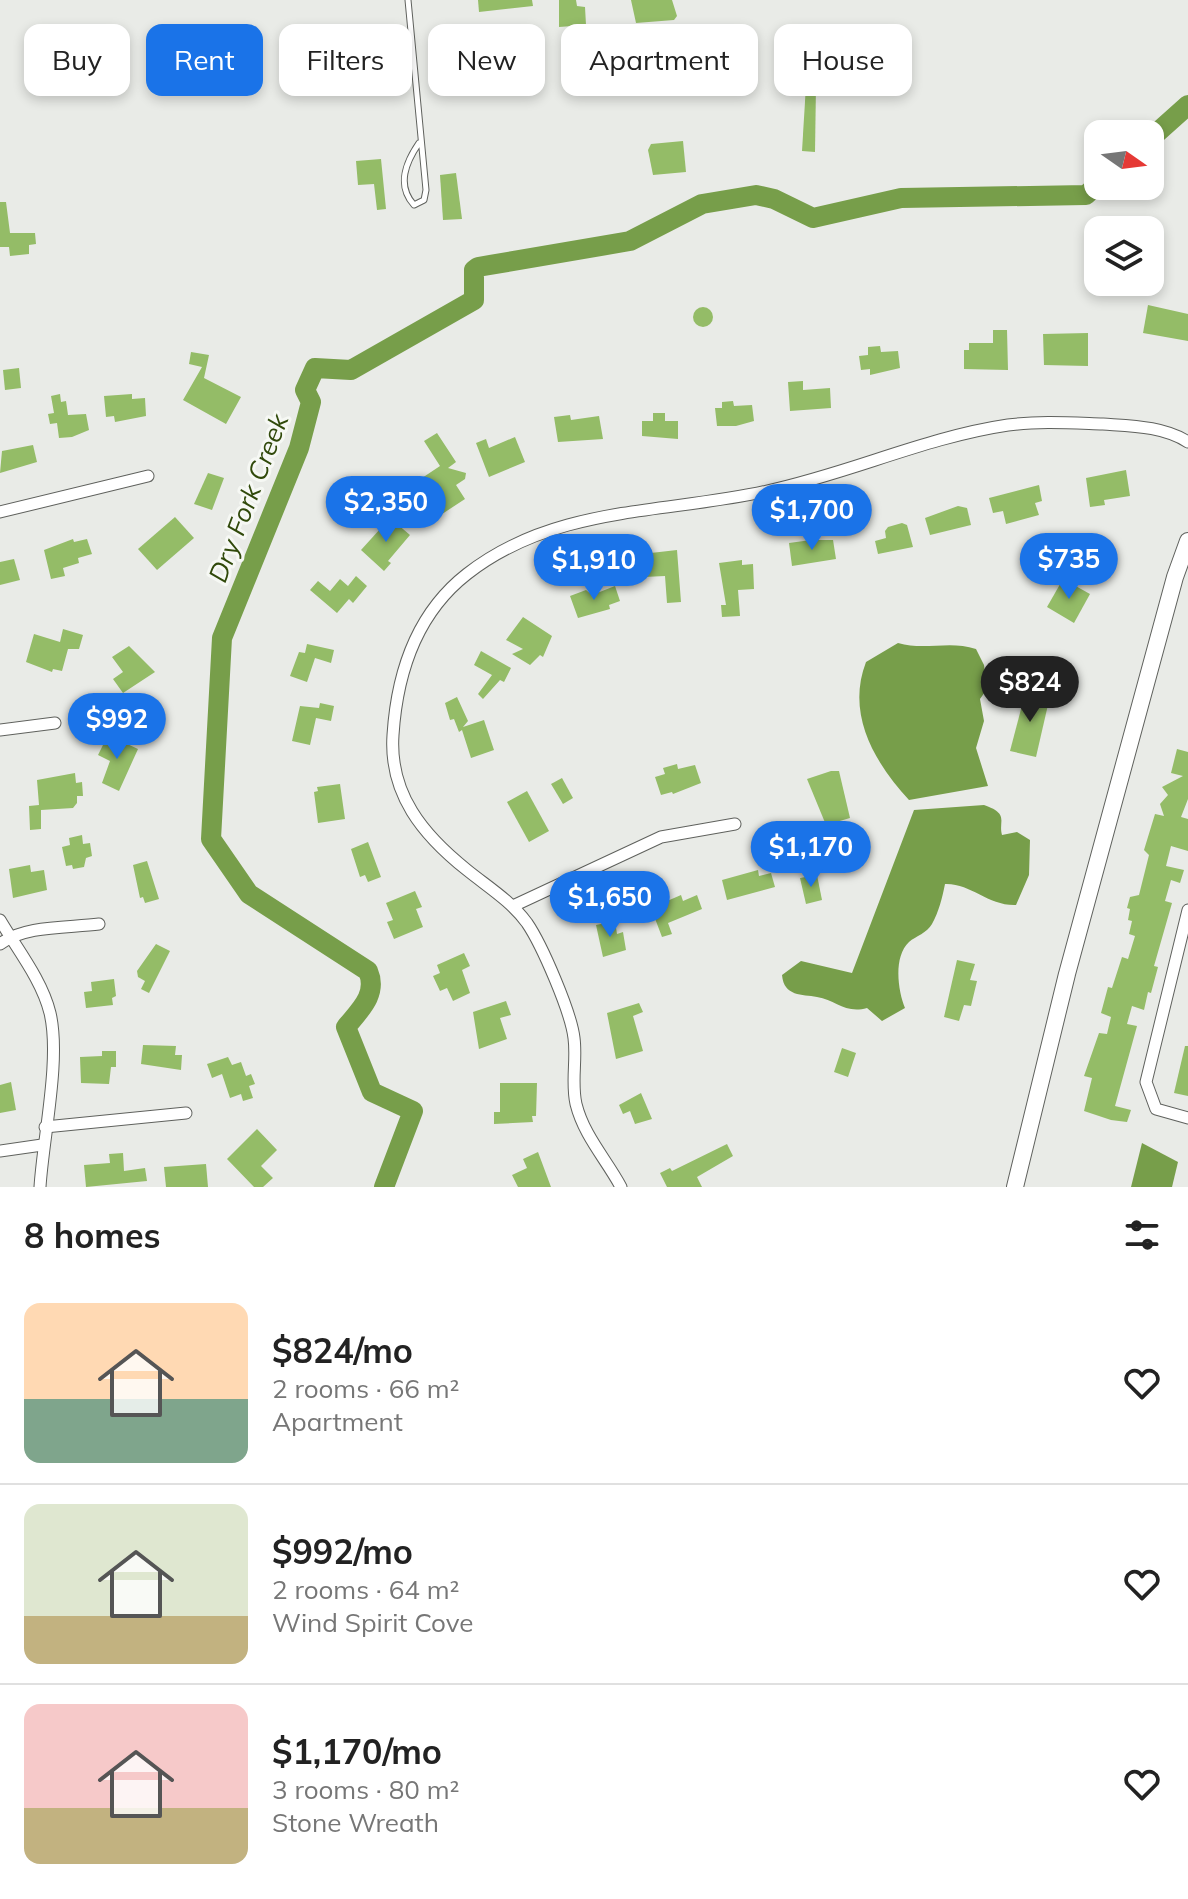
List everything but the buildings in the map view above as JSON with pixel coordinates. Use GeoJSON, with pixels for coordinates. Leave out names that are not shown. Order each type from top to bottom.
{"type":"FeatureCollection","features":[{"type":"Feature","properties":{"kind":"main road"},"geometry":{"type":"LineString","coordinates":[[1015,1187],[1071,960],[1175,577],[1188,541]]}},
{"type":"Feature","properties":{"kind":"street"},"geometry":{"type":"LineString","coordinates":[[621,1187],[582,1121],[574,1093],[575,1041],[570,1020],[539,945],[513,906],[464,868],[416,819],[399,789],[393,756],[395,719],[413,640],[433,607],[483,563],[559,526],[589,517],[763,493],[1008,425],[1049,422],[1135,426],[1188,442]]}},
{"type":"Feature","properties":{"kind":"street"},"geometry":{"type":"LineString","coordinates":[[0,512],[148,476]]}},
{"type":"Feature","properties":{"kind":"street"},"geometry":{"type":"LineString","coordinates":[[0,730],[55,723]]}},
{"type":"Feature","properties":{"kind":"street"},"geometry":{"type":"LineString","coordinates":[[513,906],[661,837],[735,824]]}},
{"type":"Feature","properties":{"kind":"street"},"geometry":{"type":"LineString","coordinates":[[1188,910],[1146,1082],[1156,1109],[1188,1118]]}},
{"type":"Feature","properties":{"kind":"street"},"geometry":{"type":"LineString","coordinates":[[0,920],[5,940],[35,979],[50,1012],[53,1048],[40,1187]]}},
{"type":"Feature","properties":{"kind":"street"},"geometry":{"type":"LineString","coordinates":[[5,940],[99,924]]}},
{"type":"Feature","properties":{"kind":"street"},"geometry":{"type":"LineString","coordinates":[[45,1127],[186,1113]]}},
{"type":"Feature","properties":{"kind":"street"},"geometry":{"type":"LineString","coordinates":[[0,1151],[42,1145]]}},
{"type":"Feature","properties":{"kind":"lane"},"geometry":{"type":"LineString","coordinates":[[408,0],[419,143],[426,190],[424,200],[414,205],[405,196],[404,179],[407,162],[419,143]]}},
{"type":"Feature","properties":{"kind":"shaded area"},"geometry":{"type":"Polygon","coordinates":[[[898,643],[956,645],[976,649],[984,665],[987,689],[980,699],[984,721],[976,748],[988,786],[909,800],[885,770],[867,736],[859,700],[866,662],[898,643]]]}},
{"type":"Feature","properties":{"kind":"shaded area"},"geometry":{"type":"Polygon","coordinates":[[[984,805],[1000,815],[1002,835],[1017,832],[1030,840],[1029,875],[1016,905],[997,902],[963,887],[945,884],[932,924],[909,942],[901,956],[899,984],[905,1008],[882,1021],[867,1008],[847,1008],[795,993],[786,987],[782,975],[801,961],[852,973],[914,810],[984,805]]]}},
{"type":"Feature","properties":{"kind":"shaded area"},"geometry":{"type":"Polygon","coordinates":[[[1142,1143],[1178,1162],[1172,1187],[1131,1187],[1142,1143]]]}},
{"type":"Feature","properties":{"kind":"waterway","name":"Dry Fork Creek"},"geometry":{"type":"LineString","coordinates":[[1164,126],[1188,105]]}},
{"type":"Feature","properties":{"kind":"waterway","name":"Dry Fork Creek"},"geometry":{"type":"LineString","coordinates":[[384,1187],[413,1111],[372,1092],[346,1027],[369,994],[368,971],[249,894],[211,839],[222,638],[299,448],[311,402],[305,390],[315,368],[351,370],[474,300],[474,270],[478,267],[630,241],[702,204],[756,195],[774,199],[813,218],[901,198],[1084,195]]}}]}
